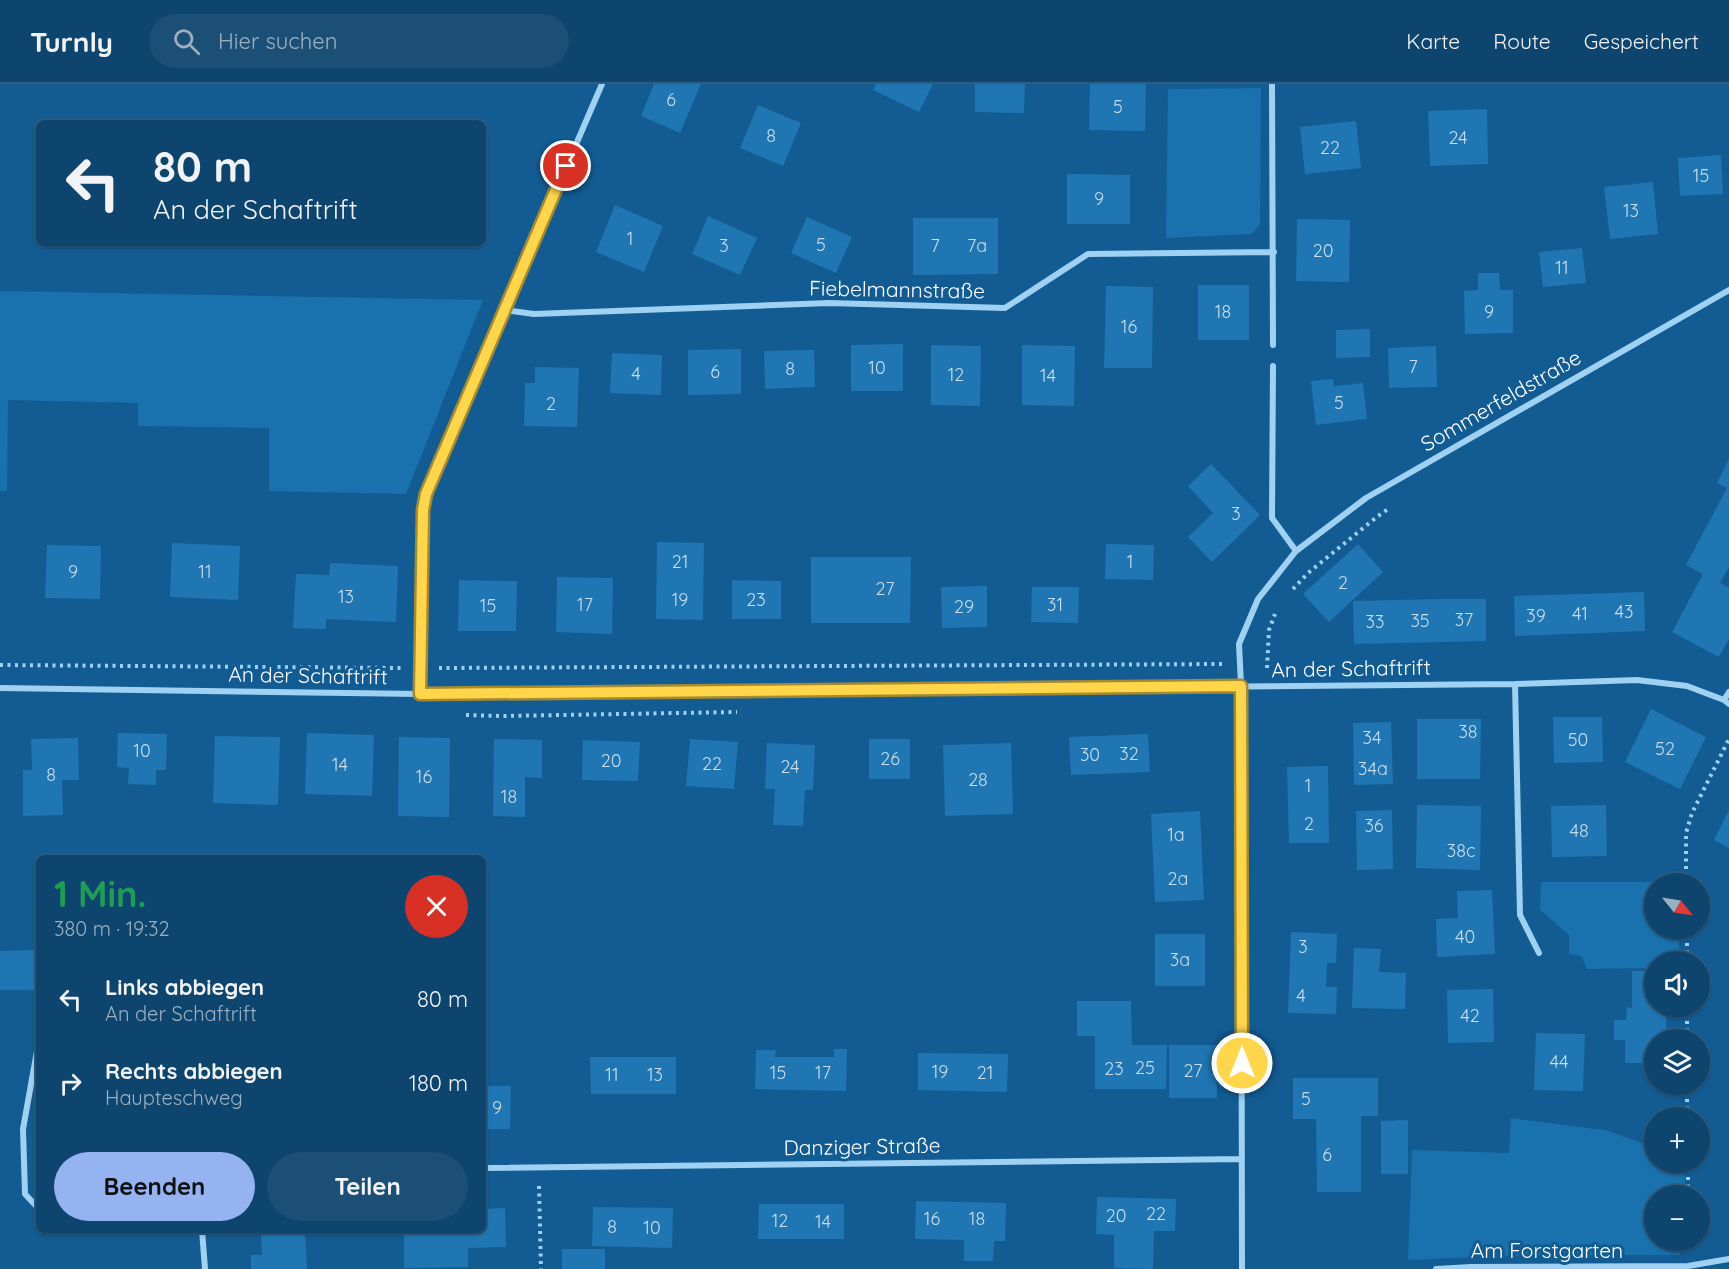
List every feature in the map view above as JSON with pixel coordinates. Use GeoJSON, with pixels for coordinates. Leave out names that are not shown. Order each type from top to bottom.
{"type":"FeatureCollection","features":[{"type":"Feature","properties":{"kind":"street"},"geometry":{"type":"LineString","coordinates":[[420,694],[423,510],[426,494],[602,84]]}},
{"type":"Feature","properties":{"kind":"street"},"geometry":{"type":"LineString","coordinates":[[1272,84],[1274,345]]}},
{"type":"Feature","properties":{"kind":"street","name":"Fiebelmannstraße"},"geometry":{"type":"LineString","coordinates":[[504,310],[534,314],[829,303],[1005,308],[1088,254],[1274,252]]}},
{"type":"Feature","properties":{"kind":"street","name":"Sommerfeldstraße"},"geometry":{"type":"LineString","coordinates":[[1242,1269],[1239,644],[1258,599],[1296,551],[1366,498],[1729,290]]}},
{"type":"Feature","properties":{"kind":"street"},"geometry":{"type":"LineString","coordinates":[[1273,366],[1272,518],[1296,551]]}},
{"type":"Feature","properties":{"kind":"street","name":"An der Schaftrift"},"geometry":{"type":"LineString","coordinates":[[0,688],[420,694],[1267,687],[1638,680],[1687,686],[1727,702],[1729,692]]}},
{"type":"Feature","properties":{"kind":"street"},"geometry":{"type":"LineString","coordinates":[[1515,684],[1520,915],[1539,953]]}},
{"type":"Feature","properties":{"kind":"street"},"geometry":{"type":"LineString","coordinates":[[36,1061],[23,1129],[25,1194],[36,1206]]}},
{"type":"Feature","properties":{"kind":"street","name":"Danziger Straße"},"geometry":{"type":"LineString","coordinates":[[486,1168],[1242,1159]]}},
{"type":"Feature","properties":{"kind":"street"},"geometry":{"type":"LineString","coordinates":[[202,1233],[205,1269]]}},
{"type":"Feature","properties":{"kind":"street","name":"Am Forstgarten"},"geometry":{"type":"LineString","coordinates":[[1436,1269],[1688,1266],[1729,1259]]}},
{"type":"Feature","properties":{"kind":"path"},"geometry":{"type":"LineString","coordinates":[[1285,596],[1308,573],[1378,516],[1399,503]]}},
{"type":"Feature","properties":{"kind":"path"},"geometry":{"type":"LineString","coordinates":[[1267,687],[1269,630],[1278,604]]}},
{"type":"Feature","properties":{"kind":"path"},"geometry":{"type":"LineString","coordinates":[[0,665],[420,668],[1239,664]]}},
{"type":"Feature","properties":{"kind":"path"},"geometry":{"type":"LineString","coordinates":[[1686,873],[1686,833],[1692,813],[1729,739]]}},
{"type":"Feature","properties":{"kind":"path"},"geometry":{"type":"LineString","coordinates":[[539,1168],[541,1269]]}},
{"type":"Feature","properties":{"kind":"shaded area"},"geometry":{"type":"Polygon","coordinates":[[[1261,88],[1260,225],[1251,234],[1166,238],[1168,89],[1261,88]]]}},
{"type":"Feature","properties":{"kind":"shaded area"},"geometry":{"type":"Polygon","coordinates":[[[0,291],[483,300],[406,494],[269,491],[269,428],[138,426],[138,403],[8,400],[7,491],[0,491],[0,291]]]}},
{"type":"Feature","properties":{"kind":"shaded area"},"geometry":{"type":"Polygon","coordinates":[[[1541,882],[1644,882],[1644,939],[1679,939],[1679,951],[1644,951],[1644,968],[1587,969],[1581,956],[1569,954],[1569,935],[1540,910],[1541,882]]]}},
{"type":"Feature","properties":{"kind":"shaded area"},"geometry":{"type":"Polygon","coordinates":[[[1511,1118],[1605,1130],[1644,1144],[1644,1173],[1685,1173],[1685,1185],[1644,1185],[1644,1251],[1682,1251],[1679,1255],[1501,1256],[1408,1260],[1412,1150],[1509,1153],[1511,1118]]]}},
{"type":"Feature","properties":{"kind":"building"},"geometry":{"type":"Polygon","coordinates":[[[654,84],[701,84],[680,133],[641,116],[654,84]]]}},
{"type":"Feature","properties":{"kind":"building"},"geometry":{"type":"Polygon","coordinates":[[[876,84],[933,84],[919,112],[873,90],[876,84]]]}},
{"type":"Feature","properties":{"kind":"building"},"geometry":{"type":"Polygon","coordinates":[[[975,84],[1025,84],[1024,113],[975,112],[975,84]]]}},
{"type":"Feature","properties":{"kind":"building"},"geometry":{"type":"Polygon","coordinates":[[[1090,84],[1146,84],[1145,131],[1089,130],[1090,84]]]}},
{"type":"Feature","properties":{"kind":"building"},"geometry":{"type":"Polygon","coordinates":[[[758,105],[801,123],[783,166],[740,148],[758,105]]]}},
{"type":"Feature","properties":{"kind":"building"},"geometry":{"type":"Polygon","coordinates":[[[1487,109],[1488,164],[1430,166],[1428,111],[1487,109]]]}},
{"type":"Feature","properties":{"kind":"building"},"geometry":{"type":"Polygon","coordinates":[[[1356,121],[1361,168],[1305,174],[1300,127],[1356,121]]]}},
{"type":"Feature","properties":{"kind":"building"},"geometry":{"type":"Polygon","coordinates":[[[1721,155],[1723,194],[1680,196],[1678,158],[1721,155]]]}},
{"type":"Feature","properties":{"kind":"building"},"geometry":{"type":"Polygon","coordinates":[[[1067,174],[1130,175],[1130,224],[1067,224],[1067,174]]]}},
{"type":"Feature","properties":{"kind":"building"},"geometry":{"type":"Polygon","coordinates":[[[1653,182],[1658,234],[1610,239],[1604,187],[1653,182]]]}},
{"type":"Feature","properties":{"kind":"building"},"geometry":{"type":"Polygon","coordinates":[[[615,205],[663,226],[644,272],[596,252],[615,205]]]}},
{"type":"Feature","properties":{"kind":"building"},"geometry":{"type":"Polygon","coordinates":[[[708,216],[757,238],[740,275],[692,254],[708,216]]]}},
{"type":"Feature","properties":{"kind":"building"},"geometry":{"type":"Polygon","coordinates":[[[807,217],[852,237],[836,273],[791,253],[807,217]]]}},
{"type":"Feature","properties":{"kind":"building"},"geometry":{"type":"Polygon","coordinates":[[[913,218],[998,218],[998,274],[913,275],[913,218]]]}},
{"type":"Feature","properties":{"kind":"building"},"geometry":{"type":"Polygon","coordinates":[[[1297,219],[1350,220],[1349,282],[1296,281],[1297,219]]]}},
{"type":"Feature","properties":{"kind":"building"},"geometry":{"type":"Polygon","coordinates":[[[1582,248],[1586,283],[1543,287],[1539,252],[1582,248]]]}},
{"type":"Feature","properties":{"kind":"building"},"geometry":{"type":"Polygon","coordinates":[[[1478,273],[1499,273],[1500,290],[1513,290],[1513,333],[1465,334],[1464,291],[1478,290],[1478,273]]]}},
{"type":"Feature","properties":{"kind":"building"},"geometry":{"type":"Polygon","coordinates":[[[1198,285],[1249,285],[1249,340],[1198,340],[1198,285]]]}},
{"type":"Feature","properties":{"kind":"building"},"geometry":{"type":"Polygon","coordinates":[[[1106,286],[1153,287],[1152,368],[1104,368],[1106,286]]]}},
{"type":"Feature","properties":{"kind":"building"},"geometry":{"type":"Polygon","coordinates":[[[1370,329],[1370,357],[1336,358],[1336,330],[1370,329]]]}},
{"type":"Feature","properties":{"kind":"building"},"geometry":{"type":"Polygon","coordinates":[[[903,344],[903,391],[851,391],[851,345],[903,344]]]}},
{"type":"Feature","properties":{"kind":"building"},"geometry":{"type":"Polygon","coordinates":[[[931,345],[981,346],[980,406],[931,405],[931,345]]]}},
{"type":"Feature","properties":{"kind":"building"},"geometry":{"type":"Polygon","coordinates":[[[1022,345],[1075,346],[1074,406],[1022,405],[1022,345]]]}},
{"type":"Feature","properties":{"kind":"building"},"geometry":{"type":"Polygon","coordinates":[[[1436,346],[1437,387],[1389,388],[1388,348],[1436,346]]]}},
{"type":"Feature","properties":{"kind":"building"},"geometry":{"type":"Polygon","coordinates":[[[741,349],[741,394],[688,395],[688,350],[741,349]]]}},
{"type":"Feature","properties":{"kind":"building"},"geometry":{"type":"Polygon","coordinates":[[[814,350],[815,387],[765,389],[764,351],[814,350]]]}},
{"type":"Feature","properties":{"kind":"building"},"geometry":{"type":"Polygon","coordinates":[[[612,353],[662,355],[661,395],[610,393],[612,353]]]}},
{"type":"Feature","properties":{"kind":"building"},"geometry":{"type":"Polygon","coordinates":[[[535,367],[579,368],[577,427],[524,426],[525,383],[535,383],[535,367]]]}},
{"type":"Feature","properties":{"kind":"building"},"geometry":{"type":"Polygon","coordinates":[[[1333,379],[1334,386],[1363,383],[1367,419],[1316,425],[1311,381],[1333,379]]]}},
{"type":"Feature","properties":{"kind":"building"},"geometry":{"type":"Polygon","coordinates":[[[1729,459],[1729,567],[1720,583],[1729,588],[1729,639],[1719,657],[1672,632],[1703,574],[1686,565],[1727,488],[1717,483],[1729,459]]]}},
{"type":"Feature","properties":{"kind":"building"},"geometry":{"type":"Polygon","coordinates":[[[1211,464],[1260,515],[1212,562],[1188,537],[1213,513],[1188,486],[1211,464]]]}},
{"type":"Feature","properties":{"kind":"building"},"geometry":{"type":"Polygon","coordinates":[[[657,542],[704,543],[703,620],[656,619],[657,542]]]}},
{"type":"Feature","properties":{"kind":"building"},"geometry":{"type":"Polygon","coordinates":[[[172,543],[240,546],[238,600],[170,597],[172,543]]]}},
{"type":"Feature","properties":{"kind":"building"},"geometry":{"type":"Polygon","coordinates":[[[1106,544],[1154,545],[1153,580],[1105,579],[1106,544]]]}},
{"type":"Feature","properties":{"kind":"building"},"geometry":{"type":"Polygon","coordinates":[[[1358,544],[1383,572],[1329,622],[1303,594],[1358,544]]]}},
{"type":"Feature","properties":{"kind":"building"},"geometry":{"type":"Polygon","coordinates":[[[47,545],[101,546],[100,599],[45,598],[47,545]]]}},
{"type":"Feature","properties":{"kind":"building"},"geometry":{"type":"Polygon","coordinates":[[[811,557],[911,557],[910,623],[811,623],[811,557]]]}},
{"type":"Feature","properties":{"kind":"building"},"geometry":{"type":"Polygon","coordinates":[[[330,563],[398,566],[396,622],[326,619],[326,629],[293,628],[296,574],[329,575],[330,563]]]}},
{"type":"Feature","properties":{"kind":"building"},"geometry":{"type":"Polygon","coordinates":[[[557,577],[613,578],[612,634],[556,632],[557,577]]]}},
{"type":"Feature","properties":{"kind":"building"},"geometry":{"type":"Polygon","coordinates":[[[459,580],[517,581],[516,631],[458,631],[459,580]]]}},
{"type":"Feature","properties":{"kind":"building"},"geometry":{"type":"Polygon","coordinates":[[[732,580],[781,581],[781,619],[732,619],[732,580]]]}},
{"type":"Feature","properties":{"kind":"building"},"geometry":{"type":"Polygon","coordinates":[[[987,586],[987,627],[942,628],[941,587],[987,586]]]}},
{"type":"Feature","properties":{"kind":"building"},"geometry":{"type":"Polygon","coordinates":[[[1032,587],[1079,587],[1078,623],[1031,622],[1032,587]]]}},
{"type":"Feature","properties":{"kind":"building"},"geometry":{"type":"Polygon","coordinates":[[[1644,592],[1645,631],[1515,636],[1514,596],[1644,592]]]}},
{"type":"Feature","properties":{"kind":"building"},"geometry":{"type":"Polygon","coordinates":[[[1486,599],[1486,641],[1354,644],[1353,601],[1486,599]]]}},
{"type":"Feature","properties":{"kind":"building"},"geometry":{"type":"Polygon","coordinates":[[[1651,709],[1706,737],[1680,789],[1625,762],[1651,709]]]}},
{"type":"Feature","properties":{"kind":"building"},"geometry":{"type":"Polygon","coordinates":[[[1553,717],[1602,717],[1603,762],[1554,763],[1553,717]]]}},
{"type":"Feature","properties":{"kind":"building"},"geometry":{"type":"Polygon","coordinates":[[[1417,719],[1481,719],[1480,779],[1417,779],[1417,719]]]}},
{"type":"Feature","properties":{"kind":"building"},"geometry":{"type":"Polygon","coordinates":[[[1391,722],[1393,784],[1354,785],[1353,723],[1391,722]]]}},
{"type":"Feature","properties":{"kind":"building"},"geometry":{"type":"Polygon","coordinates":[[[118,733],[167,734],[166,770],[156,770],[156,785],[128,784],[129,768],[117,767],[118,733]]]}},
{"type":"Feature","properties":{"kind":"building"},"geometry":{"type":"Polygon","coordinates":[[[307,733],[374,735],[372,796],[305,794],[307,733]]]}},
{"type":"Feature","properties":{"kind":"building"},"geometry":{"type":"Polygon","coordinates":[[[1148,734],[1150,772],[1071,775],[1069,737],[1148,734]]]}},
{"type":"Feature","properties":{"kind":"building"},"geometry":{"type":"Polygon","coordinates":[[[215,736],[280,737],[278,805],[213,803],[215,736]]]}},
{"type":"Feature","properties":{"kind":"building"},"geometry":{"type":"Polygon","coordinates":[[[399,737],[450,738],[449,817],[398,816],[399,737]]]}},
{"type":"Feature","properties":{"kind":"building"},"geometry":{"type":"Polygon","coordinates":[[[78,738],[79,780],[62,780],[63,815],[23,816],[23,770],[32,770],[31,739],[78,738]]]}},
{"type":"Feature","properties":{"kind":"building"},"geometry":{"type":"Polygon","coordinates":[[[494,739],[542,740],[542,778],[525,777],[525,817],[493,816],[494,739]]]}},
{"type":"Feature","properties":{"kind":"building"},"geometry":{"type":"Polygon","coordinates":[[[690,739],[738,742],[734,789],[686,786],[690,739]]]}},
{"type":"Feature","properties":{"kind":"building"},"geometry":{"type":"Polygon","coordinates":[[[869,739],[910,739],[910,779],[869,779],[869,739]]]}},
{"type":"Feature","properties":{"kind":"building"},"geometry":{"type":"Polygon","coordinates":[[[583,740],[640,742],[638,781],[582,780],[583,740]]]}},
{"type":"Feature","properties":{"kind":"building"},"geometry":{"type":"Polygon","coordinates":[[[767,743],[815,745],[813,790],[805,790],[803,826],[773,825],[775,789],[765,789],[767,743]]]}},
{"type":"Feature","properties":{"kind":"building"},"geometry":{"type":"Polygon","coordinates":[[[1011,743],[1013,814],[945,816],[943,745],[1011,743]]]}},
{"type":"Feature","properties":{"kind":"building"},"geometry":{"type":"Polygon","coordinates":[[[1328,766],[1329,843],[1289,843],[1287,767],[1328,766]]]}},
{"type":"Feature","properties":{"kind":"building"},"geometry":{"type":"Polygon","coordinates":[[[1417,805],[1481,806],[1480,870],[1416,868],[1417,805]]]}},
{"type":"Feature","properties":{"kind":"building"},"geometry":{"type":"Polygon","coordinates":[[[1606,805],[1607,856],[1552,857],[1551,806],[1606,805]]]}},
{"type":"Feature","properties":{"kind":"building"},"geometry":{"type":"Polygon","coordinates":[[[1392,810],[1393,869],[1357,870],[1356,811],[1392,810]]]}},
{"type":"Feature","properties":{"kind":"building"},"geometry":{"type":"Polygon","coordinates":[[[1729,810],[1729,848],[1714,840],[1729,810]]]}},
{"type":"Feature","properties":{"kind":"building"},"geometry":{"type":"Polygon","coordinates":[[[1200,811],[1204,900],[1155,902],[1151,814],[1200,811]]]}},
{"type":"Feature","properties":{"kind":"building"},"geometry":{"type":"Polygon","coordinates":[[[1492,890],[1495,954],[1437,957],[1436,919],[1458,918],[1457,891],[1492,890]]]}},
{"type":"Feature","properties":{"kind":"building"},"geometry":{"type":"Polygon","coordinates":[[[1291,932],[1337,934],[1336,963],[1327,963],[1326,987],[1337,987],[1336,1014],[1288,1013],[1291,932]]]}},
{"type":"Feature","properties":{"kind":"building"},"geometry":{"type":"Polygon","coordinates":[[[1155,934],[1205,934],[1205,986],[1155,986],[1155,934]]]}},
{"type":"Feature","properties":{"kind":"building"},"geometry":{"type":"Polygon","coordinates":[[[1354,948],[1381,949],[1379,972],[1406,973],[1405,1009],[1352,1008],[1354,948]]]}},
{"type":"Feature","properties":{"kind":"building"},"geometry":{"type":"Polygon","coordinates":[[[36,950],[36,990],[0,990],[0,951],[36,950]]]}},
{"type":"Feature","properties":{"kind":"building"},"geometry":{"type":"Polygon","coordinates":[[[1632,971],[1644,971],[1644,1017],[1666,1017],[1666,1029],[1644,1029],[1644,1063],[1625,1063],[1625,1040],[1614,1040],[1614,1020],[1626,1020],[1627,1007],[1632,1008],[1632,971]]]}},
{"type":"Feature","properties":{"kind":"building"},"geometry":{"type":"Polygon","coordinates":[[[1493,989],[1494,1042],[1448,1043],[1447,990],[1493,989]]]}},
{"type":"Feature","properties":{"kind":"building"},"geometry":{"type":"Polygon","coordinates":[[[1077,1001],[1131,1001],[1132,1045],[1167,1045],[1166,1089],[1095,1089],[1095,1036],[1077,1036],[1077,1001]]]}},
{"type":"Feature","properties":{"kind":"building"},"geometry":{"type":"Polygon","coordinates":[[[1536,1033],[1585,1034],[1583,1091],[1534,1090],[1536,1033]]]}},
{"type":"Feature","properties":{"kind":"building"},"geometry":{"type":"Polygon","coordinates":[[[1169,1045],[1216,1045],[1217,1098],[1169,1098],[1169,1045]]]}},
{"type":"Feature","properties":{"kind":"building"},"geometry":{"type":"Polygon","coordinates":[[[834,1049],[847,1049],[846,1091],[755,1089],[756,1050],[776,1050],[775,1057],[834,1057],[834,1049]]]}},
{"type":"Feature","properties":{"kind":"building"},"geometry":{"type":"Polygon","coordinates":[[[918,1053],[1008,1054],[1007,1092],[918,1090],[918,1053]]]}},
{"type":"Feature","properties":{"kind":"building"},"geometry":{"type":"Polygon","coordinates":[[[590,1057],[676,1057],[676,1094],[591,1094],[590,1057]]]}},
{"type":"Feature","properties":{"kind":"building"},"geometry":{"type":"Polygon","coordinates":[[[1293,1078],[1378,1078],[1378,1116],[1361,1116],[1361,1192],[1317,1192],[1316,1119],[1293,1119],[1293,1078]]]}},
{"type":"Feature","properties":{"kind":"building"},"geometry":{"type":"Polygon","coordinates":[[[486,1086],[511,1086],[510,1129],[486,1129],[486,1086]]]}},
{"type":"Feature","properties":{"kind":"building"},"geometry":{"type":"Polygon","coordinates":[[[1408,1120],[1408,1174],[1381,1174],[1381,1121],[1408,1120]]]}},
{"type":"Feature","properties":{"kind":"building"},"geometry":{"type":"Polygon","coordinates":[[[1097,1197],[1176,1199],[1175,1231],[1154,1231],[1153,1269],[1114,1268],[1114,1235],[1096,1234],[1097,1197]]]}},
{"type":"Feature","properties":{"kind":"building"},"geometry":{"type":"Polygon","coordinates":[[[916,1201],[1006,1203],[1005,1241],[994,1241],[993,1261],[964,1261],[964,1240],[915,1239],[916,1201]]]}},
{"type":"Feature","properties":{"kind":"building"},"geometry":{"type":"Polygon","coordinates":[[[759,1204],[844,1204],[844,1239],[758,1239],[759,1204]]]}},
{"type":"Feature","properties":{"kind":"building"},"geometry":{"type":"Polygon","coordinates":[[[593,1207],[673,1208],[672,1248],[592,1246],[593,1207]]]}},
{"type":"Feature","properties":{"kind":"building"},"geometry":{"type":"Polygon","coordinates":[[[505,1208],[506,1247],[468,1248],[468,1267],[404,1268],[404,1233],[486,1233],[486,1209],[505,1208]]]}},
{"type":"Feature","properties":{"kind":"building"},"geometry":{"type":"Polygon","coordinates":[[[261,1233],[305,1233],[307,1269],[251,1269],[251,1255],[262,1255],[261,1233]]]}},
{"type":"Feature","properties":{"kind":"building"},"geometry":{"type":"Polygon","coordinates":[[[562,1249],[605,1249],[605,1269],[562,1269],[562,1249]]]}},
{"type":"Feature","properties":{"kind":"route"},"geometry":{"type":"LineString","coordinates":[[566,166],[426,494],[423,510],[420,694],[1241,686],[1242,1063]]}}]}
